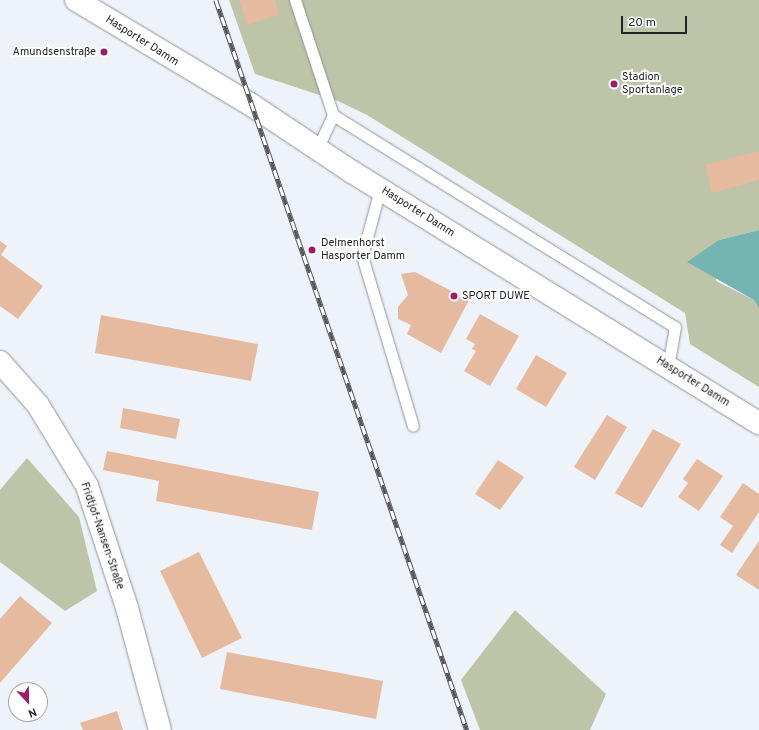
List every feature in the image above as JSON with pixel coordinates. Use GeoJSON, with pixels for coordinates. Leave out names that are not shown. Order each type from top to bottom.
{"type":"FeatureCollection","features":[{"type":"Feature","properties":{"kind":"main road","name":"Hasporter Damm"},"geometry":{"type":"LineString","coordinates":[[76,0],[253,106],[380,189],[668,365],[759,423]]}},
{"type":"Feature","properties":{"kind":"main road","name":"Fridtjof-Nansen-Straße"},"geometry":{"type":"LineString","coordinates":[[0,362],[38,405],[86,486],[127,608],[160,730]]}},
{"type":"Feature","properties":{"kind":"lane"},"geometry":{"type":"LineString","coordinates":[[295,0],[333,115],[675,327],[668,365]]}},
{"type":"Feature","properties":{"kind":"lane"},"geometry":{"type":"LineString","coordinates":[[318,149],[333,115]]}},
{"type":"Feature","properties":{"kind":"lane"},"geometry":{"type":"LineString","coordinates":[[380,189],[362,256],[413,426]]}},
{"type":"Feature","properties":{"kind":"green space"},"geometry":{"type":"Polygon","coordinates":[[[229,0],[759,0],[759,230],[719,240],[716,281],[754,300],[759,308],[759,387],[690,344],[685,313],[367,115],[338,101],[255,74],[229,0]]]}},
{"type":"Feature","properties":{"kind":"green space"},"geometry":{"type":"Polygon","coordinates":[[[27,458],[79,517],[97,591],[65,611],[0,562],[0,490],[27,458]]]}},
{"type":"Feature","properties":{"kind":"green space"},"geometry":{"type":"Polygon","coordinates":[[[515,610],[606,694],[590,730],[480,730],[461,680],[515,610]]]}},
{"type":"Feature","properties":{"kind":"water"},"geometry":{"type":"Polygon","coordinates":[[[759,230],[759,308],[754,300],[687,262],[719,240],[759,230]]]}},
{"type":"Feature","properties":{"kind":"building"},"geometry":{"type":"Polygon","coordinates":[[[239,0],[275,0],[279,15],[247,25],[239,0]]]}},
{"type":"Feature","properties":{"kind":"building"},"geometry":{"type":"Polygon","coordinates":[[[759,151],[759,180],[712,193],[705,165],[759,151]]]}},
{"type":"Feature","properties":{"kind":"building"},"geometry":{"type":"Polygon","coordinates":[[[0,241],[7,246],[1,255],[43,286],[18,319],[0,306],[0,241]]]}},
{"type":"Feature","properties":{"kind":"building"},"geometry":{"type":"Polygon","coordinates":[[[415,272],[469,300],[441,353],[407,334],[411,325],[398,319],[398,307],[408,295],[401,274],[415,272]]]}},
{"type":"Feature","properties":{"kind":"building"},"geometry":{"type":"Polygon","coordinates":[[[480,314],[519,336],[490,386],[464,371],[476,351],[472,349],[475,344],[466,339],[480,314]]]}},
{"type":"Feature","properties":{"kind":"building"},"geometry":{"type":"Polygon","coordinates":[[[101,315],[258,344],[251,381],[95,353],[101,315]]]}},
{"type":"Feature","properties":{"kind":"building"},"geometry":{"type":"Polygon","coordinates":[[[536,355],[567,373],[546,407],[516,389],[536,355]]]}},
{"type":"Feature","properties":{"kind":"building"},"geometry":{"type":"Polygon","coordinates":[[[123,408],[180,419],[176,439],[120,428],[123,408]]]}},
{"type":"Feature","properties":{"kind":"building"},"geometry":{"type":"Polygon","coordinates":[[[607,415],[627,427],[595,480],[574,467],[607,415]]]}},
{"type":"Feature","properties":{"kind":"building"},"geometry":{"type":"Polygon","coordinates":[[[653,429],[681,444],[642,508],[615,493],[653,429]]]}},
{"type":"Feature","properties":{"kind":"building"},"geometry":{"type":"Polygon","coordinates":[[[107,451],[319,492],[312,530],[156,501],[159,481],[103,470],[107,451]]]}},
{"type":"Feature","properties":{"kind":"building"},"geometry":{"type":"Polygon","coordinates":[[[697,459],[723,476],[699,511],[678,497],[688,483],[683,479],[697,459]]]}},
{"type":"Feature","properties":{"kind":"building"},"geometry":{"type":"Polygon","coordinates":[[[498,460],[524,477],[500,510],[475,494],[498,460]]]}},
{"type":"Feature","properties":{"kind":"building"},"geometry":{"type":"Polygon","coordinates":[[[743,483],[759,494],[759,512],[732,553],[720,545],[733,526],[720,517],[743,483]]]}},
{"type":"Feature","properties":{"kind":"building"},"geometry":{"type":"Polygon","coordinates":[[[759,541],[759,590],[736,575],[759,541]]]}},
{"type":"Feature","properties":{"kind":"building"},"geometry":{"type":"Polygon","coordinates":[[[199,552],[242,638],[202,658],[160,571],[199,552]]]}},
{"type":"Feature","properties":{"kind":"building"},"geometry":{"type":"Polygon","coordinates":[[[20,596],[52,623],[0,683],[0,619],[20,596]]]}},
{"type":"Feature","properties":{"kind":"building"},"geometry":{"type":"Polygon","coordinates":[[[227,652],[383,681],[376,719],[220,689],[227,652]]]}},
{"type":"Feature","properties":{"kind":"building"},"geometry":{"type":"Polygon","coordinates":[[[117,711],[123,730],[83,730],[80,723],[117,711]]]}},
{"type":"Feature","properties":{"kind":"railway"},"geometry":{"type":"LineString","coordinates":[[216,0],[467,730]]}},
{"type":"Feature","properties":{"kind":"place","name":"Amundsenstraße"},"geometry":{"type":"Point","coordinates":[104,52]}},
{"type":"Feature","properties":{"kind":"place","name":"Stadion Sportanlage"},"geometry":{"type":"Point","coordinates":[614,84]}},
{"type":"Feature","properties":{"kind":"place","name":"Delmenhorst Hasporter Damm"},"geometry":{"type":"Point","coordinates":[312,250]}},
{"type":"Feature","properties":{"kind":"place","name":"SPORT DUWE"},"geometry":{"type":"Point","coordinates":[454,296]}}]}
